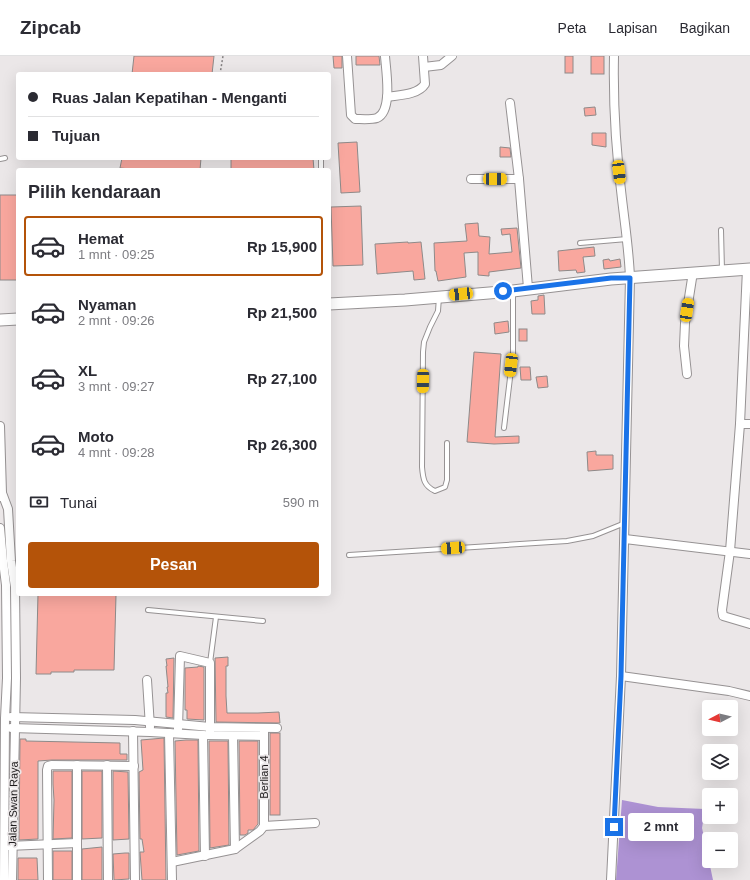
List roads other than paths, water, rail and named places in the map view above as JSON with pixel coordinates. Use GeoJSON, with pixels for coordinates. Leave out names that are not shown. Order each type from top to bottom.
{"type":"FeatureCollection","features":[{"type":"Feature","properties":{"kind":"main road"},"geometry":{"type":"LineString","coordinates":[[331,304],[405,300],[513,291],[611,278],[630,278],[748,269]]}},
{"type":"Feature","properties":{"kind":"main road"},"geometry":{"type":"LineString","coordinates":[[0,320],[16,319]]}},
{"type":"Feature","properties":{"kind":"street"},"geometry":{"type":"LineString","coordinates":[[347,56],[351,114],[352,117],[359,119],[376,118],[386,107],[388,97],[385,56]]}},
{"type":"Feature","properties":{"kind":"street"},"geometry":{"type":"LineString","coordinates":[[388,97],[409,93],[420,89],[425,84],[423,56]]}},
{"type":"Feature","properties":{"kind":"street"},"geometry":{"type":"LineString","coordinates":[[424,67],[441,65],[452,56]]}},
{"type":"Feature","properties":{"kind":"street"},"geometry":{"type":"LineString","coordinates":[[611,880],[621,676],[630,278],[618,163],[614,103],[614,56]]}},
{"type":"Feature","properties":{"kind":"street"},"geometry":{"type":"LineString","coordinates":[[510,103],[519,179],[528,288]]}},
{"type":"Feature","properties":{"kind":"street"},"geometry":{"type":"LineString","coordinates":[[471,178],[519,179]]}},
{"type":"Feature","properties":{"kind":"street"},"geometry":{"type":"LineString","coordinates":[[748,269],[740,424],[730,551],[722,614],[723,616],[750,624]]}},
{"type":"Feature","properties":{"kind":"street"},"geometry":{"type":"LineString","coordinates":[[687,374],[684,346],[685,323],[693,272]]}},
{"type":"Feature","properties":{"kind":"street"},"geometry":{"type":"LineString","coordinates":[[740,424],[750,424]]}},
{"type":"Feature","properties":{"kind":"street"},"geometry":{"type":"LineString","coordinates":[[0,426],[1,497],[8,509],[9,574]]}},
{"type":"Feature","properties":{"kind":"street"},"geometry":{"type":"LineString","coordinates":[[0,528],[9,574]]}},
{"type":"Feature","properties":{"kind":"street"},"geometry":{"type":"LineString","coordinates":[[625,539],[750,554]]}},
{"type":"Feature","properties":{"kind":"street","name":"Jalan Swan Raya"},"geometry":{"type":"LineString","coordinates":[[4,880],[2,846],[2,728],[3,694],[7,678],[6,585],[9,574]]}},
{"type":"Feature","properties":{"kind":"street","name":"Jalan Swan Raya"},"geometry":{"type":"LineString","coordinates":[[9,574],[15,587],[16,678],[12,880]]}},
{"type":"Feature","properties":{"kind":"street"},"geometry":{"type":"LineString","coordinates":[[179,734],[180,656],[210,663],[206,856]]}},
{"type":"Feature","properties":{"kind":"street"},"geometry":{"type":"LineString","coordinates":[[621,676],[729,691],[750,696]]}},
{"type":"Feature","properties":{"kind":"street"},"geometry":{"type":"LineString","coordinates":[[7,678],[16,678]]}},
{"type":"Feature","properties":{"kind":"street"},"geometry":{"type":"LineString","coordinates":[[147,680],[150,732]]}},
{"type":"Feature","properties":{"kind":"street"},"geometry":{"type":"LineString","coordinates":[[3,718],[135,720],[178,724],[208,732],[233,736],[264,732],[277,728]]}},
{"type":"Feature","properties":{"kind":"street"},"geometry":{"type":"LineString","coordinates":[[88,719],[88,730]]}},
{"type":"Feature","properties":{"kind":"street"},"geometry":{"type":"LineString","coordinates":[[2,728],[133,731],[179,734],[208,732],[264,732]]}},
{"type":"Feature","properties":{"kind":"street"},"geometry":{"type":"LineString","coordinates":[[133,731],[135,880]]}},
{"type":"Feature","properties":{"kind":"street","name":"Berlian 4"},"geometry":{"type":"LineString","coordinates":[[264,732],[264,826]]}},
{"type":"Feature","properties":{"kind":"street"},"geometry":{"type":"LineString","coordinates":[[169,733],[172,880]]}},
{"type":"Feature","properties":{"kind":"street"},"geometry":{"type":"LineString","coordinates":[[233,736],[234,849]]}},
{"type":"Feature","properties":{"kind":"street"},"geometry":{"type":"LineString","coordinates":[[77,765],[77,880]]}},
{"type":"Feature","properties":{"kind":"street"},"geometry":{"type":"LineString","coordinates":[[107,765],[108,880]]}},
{"type":"Feature","properties":{"kind":"street"},"geometry":{"type":"LineString","coordinates":[[48,880],[48,766],[134,766]]}},
{"type":"Feature","properties":{"kind":"street"},"geometry":{"type":"LineString","coordinates":[[172,862],[234,849],[260,831],[264,826],[314,824]]}},
{"type":"Feature","properties":{"kind":"street"},"geometry":{"type":"LineString","coordinates":[[2,846],[77,843]]}},
{"type":"Feature","properties":{"kind":"lane"},"geometry":{"type":"LineString","coordinates":[[0,159],[5,158]]}},
{"type":"Feature","properties":{"kind":"lane"},"geometry":{"type":"LineString","coordinates":[[721,230],[722,270]]}},
{"type":"Feature","properties":{"kind":"lane"},"geometry":{"type":"LineString","coordinates":[[580,243],[627,239]]}},
{"type":"Feature","properties":{"kind":"lane"},"geometry":{"type":"LineString","coordinates":[[504,428],[513,353],[513,291]]}},
{"type":"Feature","properties":{"kind":"lane"},"geometry":{"type":"LineString","coordinates":[[440,297],[438,311],[424,342],[423,352],[422,468],[425,483],[429,488],[435,491],[445,487],[447,480],[447,443]]}},
{"type":"Feature","properties":{"kind":"lane"},"geometry":{"type":"LineString","coordinates":[[349,555],[567,541],[593,536],[625,523]]}},
{"type":"Feature","properties":{"kind":"lane"},"geometry":{"type":"LineString","coordinates":[[148,610],[263,621]]}},
{"type":"Feature","properties":{"kind":"lane"},"geometry":{"type":"LineString","coordinates":[[210,663],[216,617]]}}]}
